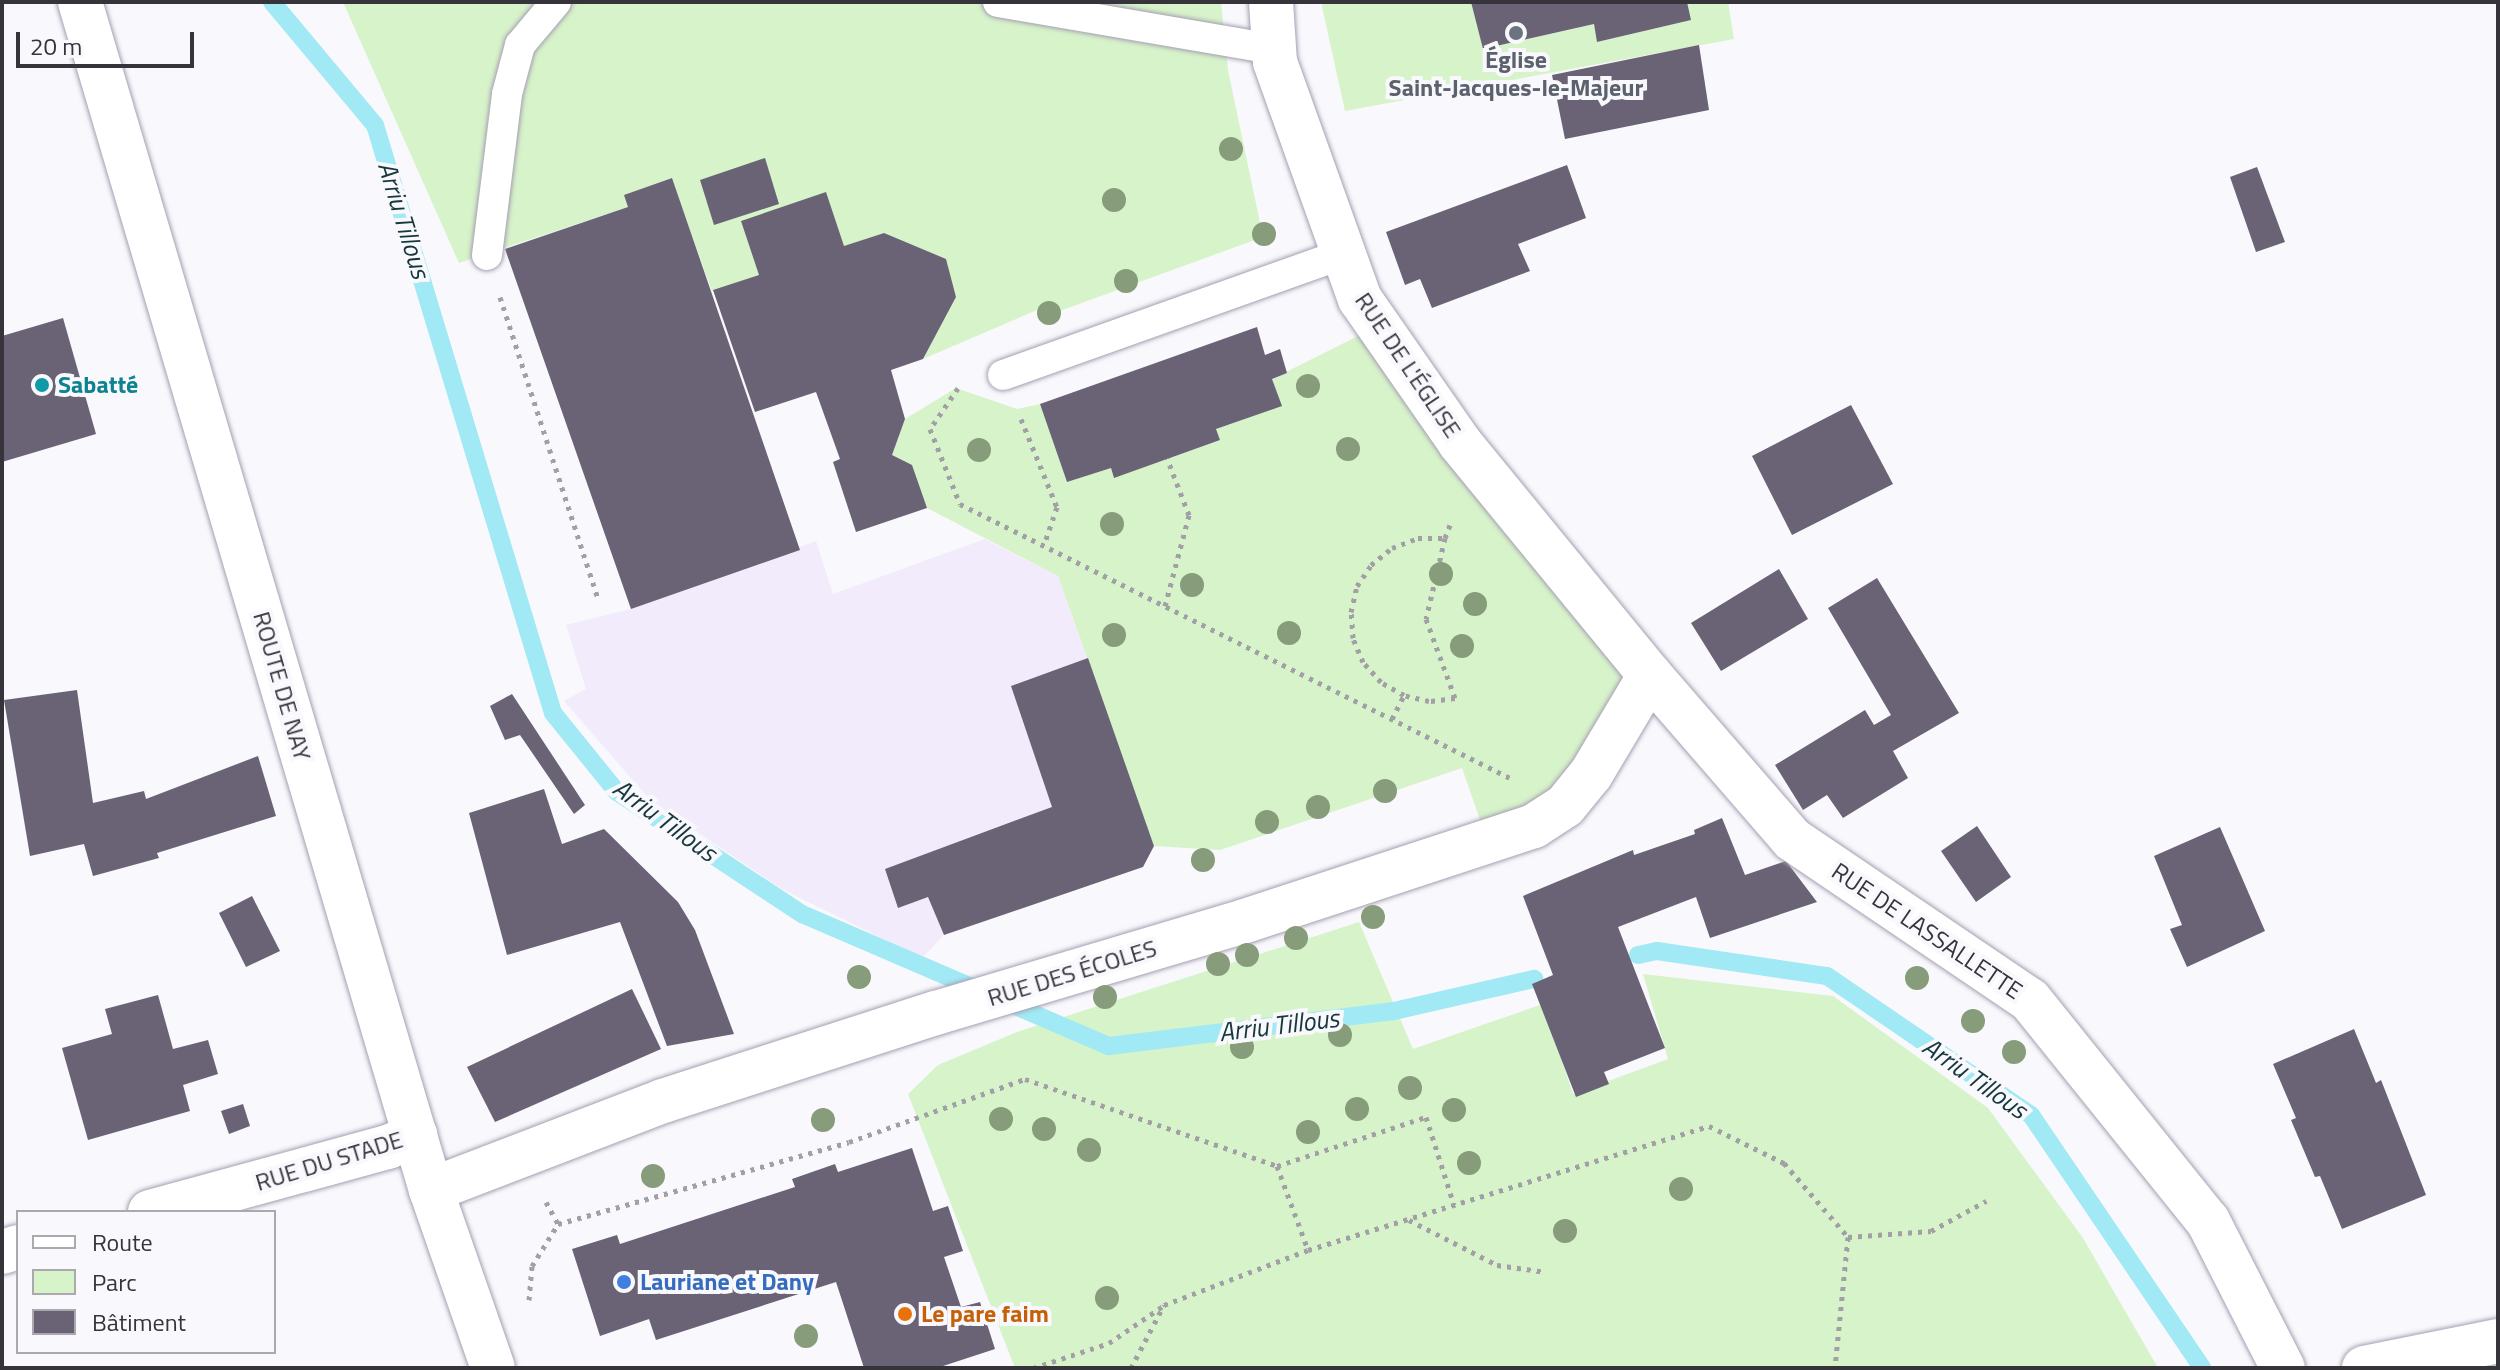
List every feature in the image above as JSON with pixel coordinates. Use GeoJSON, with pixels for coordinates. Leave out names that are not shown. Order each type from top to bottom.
{"type":"FeatureCollection","features":[{"type":"Feature","properties":{"kind":"street","name":"ROUTE DE NAY"},"geometry":{"type":"LineString","coordinates":[[80,2],[431,1190],[493,1368]]}},
{"type":"Feature","properties":{"kind":"street","name":"RUE DE L'ÉGLISE"},"geometry":{"type":"LineString","coordinates":[[1271,2],[1275,62],[1360,299],[1460,443],[1650,675]]}},
{"type":"Feature","properties":{"kind":"street","name":"RUE DES ÉCOLES"},"geometry":{"type":"LineString","coordinates":[[431,1190],[663,1101],[936,1013],[1245,921],[1534,826],[1565,806],[1591,774],[1650,675]]}},
{"type":"Feature","properties":{"kind":"street","name":"RUE DE LASSALLETTE"},"geometry":{"type":"LineString","coordinates":[[1650,675],[1792,839],[2030,1000],[2208,1221],[2283,1368]]}},
{"type":"Feature","properties":{"kind":"street","name":"RUE DU STADE"},"geometry":{"type":"LineString","coordinates":[[157,1210],[388,1147],[415,1135]]}},
{"type":"Feature","properties":{"kind":"street"},"geometry":{"type":"LineString","coordinates":[[2364,1368],[2498,1341]]}},
{"type":"Feature","properties":{"kind":"lane"},"geometry":{"type":"LineString","coordinates":[[487,255],[507,94],[520,45],[556,2]]}},
{"type":"Feature","properties":{"kind":"lane"},"geometry":{"type":"LineString","coordinates":[[998,2],[1274,49]]}},
{"type":"Feature","properties":{"kind":"lane"},"geometry":{"type":"LineString","coordinates":[[1003,375],[1343,254]]}},
{"type":"Feature","properties":{"kind":"path"},"geometry":{"type":"LineString","coordinates":[[487,255],[598,598]]}},
{"type":"Feature","properties":{"kind":"path"},"geometry":{"type":"LineString","coordinates":[[1044,545],[1057,507],[1003,375],[956,388],[930,429],[960,504],[1565,806]]}},
{"type":"Feature","properties":{"kind":"path"},"geometry":{"type":"LineString","coordinates":[[1165,606],[1189,515],[1167,458]]}},
{"type":"Feature","properties":{"kind":"path"},"geometry":{"type":"LineString","coordinates":[[1418,538],[1445,538],[1426,619],[1455,698],[1429,701],[1404,695],[1381,682],[1363,662],[1353,638],[1351,612],[1357,586],[1371,565],[1392,548],[1418,538]]}},
{"type":"Feature","properties":{"kind":"path"},"geometry":{"type":"LineString","coordinates":[[1392,719],[1404,695]]}},
{"type":"Feature","properties":{"kind":"path"},"geometry":{"type":"LineString","coordinates":[[528,1311],[532,1266],[558,1224],[849,1142],[1025,1079],[1277,1166],[1426,1117],[1454,1205]]}},
{"type":"Feature","properties":{"kind":"path"},"geometry":{"type":"LineString","coordinates":[[1033,1368],[1109,1343],[1164,1305],[1308,1250],[1709,1126],[1784,1163],[1848,1237],[1835,1368]]}},
{"type":"Feature","properties":{"kind":"path"},"geometry":{"type":"LineString","coordinates":[[521,1155],[558,1224]]}},
{"type":"Feature","properties":{"kind":"path"},"geometry":{"type":"LineString","coordinates":[[1277,1166],[1308,1250]]}},
{"type":"Feature","properties":{"kind":"path"},"geometry":{"type":"LineString","coordinates":[[1848,1237],[1931,1231],[1986,1201]]}},
{"type":"Feature","properties":{"kind":"path"},"geometry":{"type":"LineString","coordinates":[[1408,1219],[1497,1265],[1546,1272]]}},
{"type":"Feature","properties":{"kind":"path"},"geometry":{"type":"LineString","coordinates":[[1131,1368],[1164,1305]]}},
{"type":"Feature","properties":{"kind":"shaded area"},"geometry":{"type":"Polygon","coordinates":[[[985,539],[1058,576],[1149,834],[944,935],[922,958],[782,889],[651,801],[564,701],[586,689],[566,625],[631,609],[816,541],[833,594],[985,539]]]}},
{"type":"Feature","properties":{"kind":"green space"},"geometry":{"type":"Polygon","coordinates":[[[343,2],[1221,2],[1228,70],[1263,237],[1046,316],[1044,307],[923,359],[956,297],[945,259],[883,233],[712,291],[671,178],[625,195],[628,207],[459,263],[343,2]]]}},
{"type":"Feature","properties":{"kind":"green space"},"geometry":{"type":"Polygon","coordinates":[[[1321,2],[1471,2],[1483,49],[1594,24],[1598,42],[1690,20],[1687,2],[1728,2],[1734,39],[1345,111],[1321,2]]]}},
{"type":"Feature","properties":{"kind":"green space"},"geometry":{"type":"Polygon","coordinates":[[[1378,326],[1663,659],[1591,774],[1487,840],[1462,768],[1220,850],[1154,846],[1058,576],[927,508],[892,455],[905,419],[956,388],[1017,409],[1040,404],[1067,482],[1111,468],[1114,477],[1220,440],[1216,429],[1281,406],[1272,379],[1378,326]]]}},
{"type":"Feature","properties":{"kind":"green space"},"geometry":{"type":"Polygon","coordinates":[[[1359,922],[1413,1049],[1543,1004],[1573,1094],[1668,1059],[1643,974],[1833,996],[1988,1108],[2083,1238],[2158,1368],[1015,1368],[908,1094],[938,1065],[1017,1032],[1359,922]]]}},
{"type":"Feature","properties":{"kind":"building","name":"Église Saint-Jacques-le-Majeur"},"geometry":{"type":"Polygon","coordinates":[[[1471,2],[1687,2],[1691,20],[1597,42],[1594,24],[1483,49],[1471,2]]]}},
{"type":"Feature","properties":{"kind":"building"},"geometry":{"type":"Polygon","coordinates":[[[1699,45],[1709,110],[1565,139],[1552,75],[1699,45]]]}},
{"type":"Feature","properties":{"kind":"building"},"geometry":{"type":"Polygon","coordinates":[[[765,158],[779,204],[714,225],[700,180],[765,158]]]}},
{"type":"Feature","properties":{"kind":"building"},"geometry":{"type":"Polygon","coordinates":[[[1567,165],[1586,218],[1518,244],[1530,271],[1432,308],[1420,279],[1405,285],[1386,232],[1567,165]]]}},
{"type":"Feature","properties":{"kind":"building"},"geometry":{"type":"Polygon","coordinates":[[[2257,167],[2285,242],[2256,252],[2230,177],[2257,167]]]}},
{"type":"Feature","properties":{"kind":"building"},"geometry":{"type":"Polygon","coordinates":[[[672,178],[800,550],[631,609],[505,249],[628,207],[624,195],[672,178]]]}},
{"type":"Feature","properties":{"kind":"building"},"geometry":{"type":"Polygon","coordinates":[[[826,192],[844,246],[884,233],[946,259],[956,297],[923,359],[891,370],[905,419],[892,455],[912,465],[927,508],[856,532],[833,462],[840,459],[816,392],[755,412],[713,290],[759,275],[741,221],[826,192]]]}},
{"type":"Feature","properties":{"kind":"building","name":"Sabatté"},"geometry":{"type":"Polygon","coordinates":[[[63,318],[96,434],[2,462],[2,336],[63,318]]]}},
{"type":"Feature","properties":{"kind":"building"},"geometry":{"type":"Polygon","coordinates":[[[1257,327],[1265,355],[1280,349],[1287,373],[1272,379],[1282,406],[1216,429],[1220,440],[1114,478],[1111,468],[1067,482],[1040,404],[1257,327]]]}},
{"type":"Feature","properties":{"kind":"building"},"geometry":{"type":"Polygon","coordinates":[[[1851,405],[1893,484],[1792,535],[1752,456],[1851,405]]]}},
{"type":"Feature","properties":{"kind":"building"},"geometry":{"type":"Polygon","coordinates":[[[1779,569],[1808,619],[1721,671],[1691,623],[1779,569]]]}},
{"type":"Feature","properties":{"kind":"building"},"geometry":{"type":"Polygon","coordinates":[[[1877,578],[1959,713],[1893,751],[1908,778],[1843,818],[1827,795],[1803,810],[1775,765],[1865,710],[1874,725],[1891,715],[1828,608],[1877,578]]]}},
{"type":"Feature","properties":{"kind":"building"},"geometry":{"type":"Polygon","coordinates":[[[1088,658],[1154,846],[1143,867],[944,935],[928,897],[898,908],[885,869],[1052,807],[1011,686],[1088,658]]]}},
{"type":"Feature","properties":{"kind":"building"},"geometry":{"type":"Polygon","coordinates":[[[77,690],[93,803],[144,791],[146,799],[258,756],[276,816],[157,853],[159,858],[93,876],[84,844],[30,856],[4,700],[77,690]]]}},
{"type":"Feature","properties":{"kind":"building"},"geometry":{"type":"Polygon","coordinates":[[[512,694],[585,805],[574,814],[520,735],[505,740],[490,706],[512,694]]]}},
{"type":"Feature","properties":{"kind":"building"},"geometry":{"type":"Polygon","coordinates":[[[544,789],[562,844],[604,829],[678,902],[695,930],[734,1034],[667,1046],[620,922],[507,955],[469,813],[544,789]]]}},
{"type":"Feature","properties":{"kind":"building"},"geometry":{"type":"Polygon","coordinates":[[[1722,818],[1745,875],[1786,861],[1817,902],[1710,938],[1696,897],[1618,927],[1665,1048],[1604,1072],[1609,1084],[1576,1097],[1532,984],[1553,975],[1523,896],[1633,850],[1634,855],[1695,834],[1694,830],[1722,818]]]}},
{"type":"Feature","properties":{"kind":"building"},"geometry":{"type":"Polygon","coordinates":[[[1977,826],[2011,877],[1976,902],[1941,851],[1977,826]]]}},
{"type":"Feature","properties":{"kind":"building"},"geometry":{"type":"Polygon","coordinates":[[[2220,827],[2265,931],[2187,967],[2170,929],[2182,925],[2154,856],[2220,827]]]}},
{"type":"Feature","properties":{"kind":"building"},"geometry":{"type":"Polygon","coordinates":[[[252,896],[280,951],[246,967],[219,913],[252,896]]]}},
{"type":"Feature","properties":{"kind":"building"},"geometry":{"type":"Polygon","coordinates":[[[632,989],[661,1049],[495,1122],[467,1067],[632,989]]]}},
{"type":"Feature","properties":{"kind":"building"},"geometry":{"type":"Polygon","coordinates":[[[158,995],[173,1049],[208,1040],[218,1074],[183,1085],[190,1111],[88,1140],[62,1048],[112,1034],[105,1009],[158,995]]]}},
{"type":"Feature","properties":{"kind":"building"},"geometry":{"type":"Polygon","coordinates":[[[2354,1029],[2376,1083],[2381,1080],[2426,1195],[2342,1229],[2320,1176],[2315,1177],[2291,1120],[2296,1118],[2273,1064],[2354,1029]]]}},
{"type":"Feature","properties":{"kind":"building"},"geometry":{"type":"Polygon","coordinates":[[[243,1104],[250,1126],[229,1134],[221,1111],[243,1104]]]}},
{"type":"Feature","properties":{"kind":"building"},"geometry":{"type":"Polygon","coordinates":[[[912,1148],[933,1211],[948,1206],[963,1251],[944,1257],[961,1307],[980,1302],[995,1349],[937,1368],[864,1368],[836,1282],[656,1340],[649,1319],[600,1336],[572,1249],[617,1235],[620,1244],[795,1187],[792,1179],[835,1164],[838,1172],[912,1148]]]}},
{"type":"Feature","properties":{"kind":"waterway","name":"Arriu Tillous"},"geometry":{"type":"LineString","coordinates":[[272,2],[375,125],[553,713],[617,792],[802,914],[1109,1046],[1394,1011],[1534,979]]}},
{"type":"Feature","properties":{"kind":"waterway","name":"Arriu Tillous"},"geometry":{"type":"LineString","coordinates":[[1638,955],[1657,951],[1827,976],[2031,1115],[2202,1368]]}},
{"type":"Feature","properties":{"kind":"place","name":"Église Saint-Jacques-le-Majeur"},"geometry":{"type":"Point","coordinates":[1516,33]}},
{"type":"Feature","properties":{"kind":"place","name":"Sabatté"},"geometry":{"type":"Point","coordinates":[42,385]}},
{"type":"Feature","properties":{"kind":"place","name":"Lauriane et Dany"},"geometry":{"type":"Point","coordinates":[624,1282]}},
{"type":"Feature","properties":{"kind":"place","name":"Le pare faim"},"geometry":{"type":"Point","coordinates":[905,1314]}}]}
